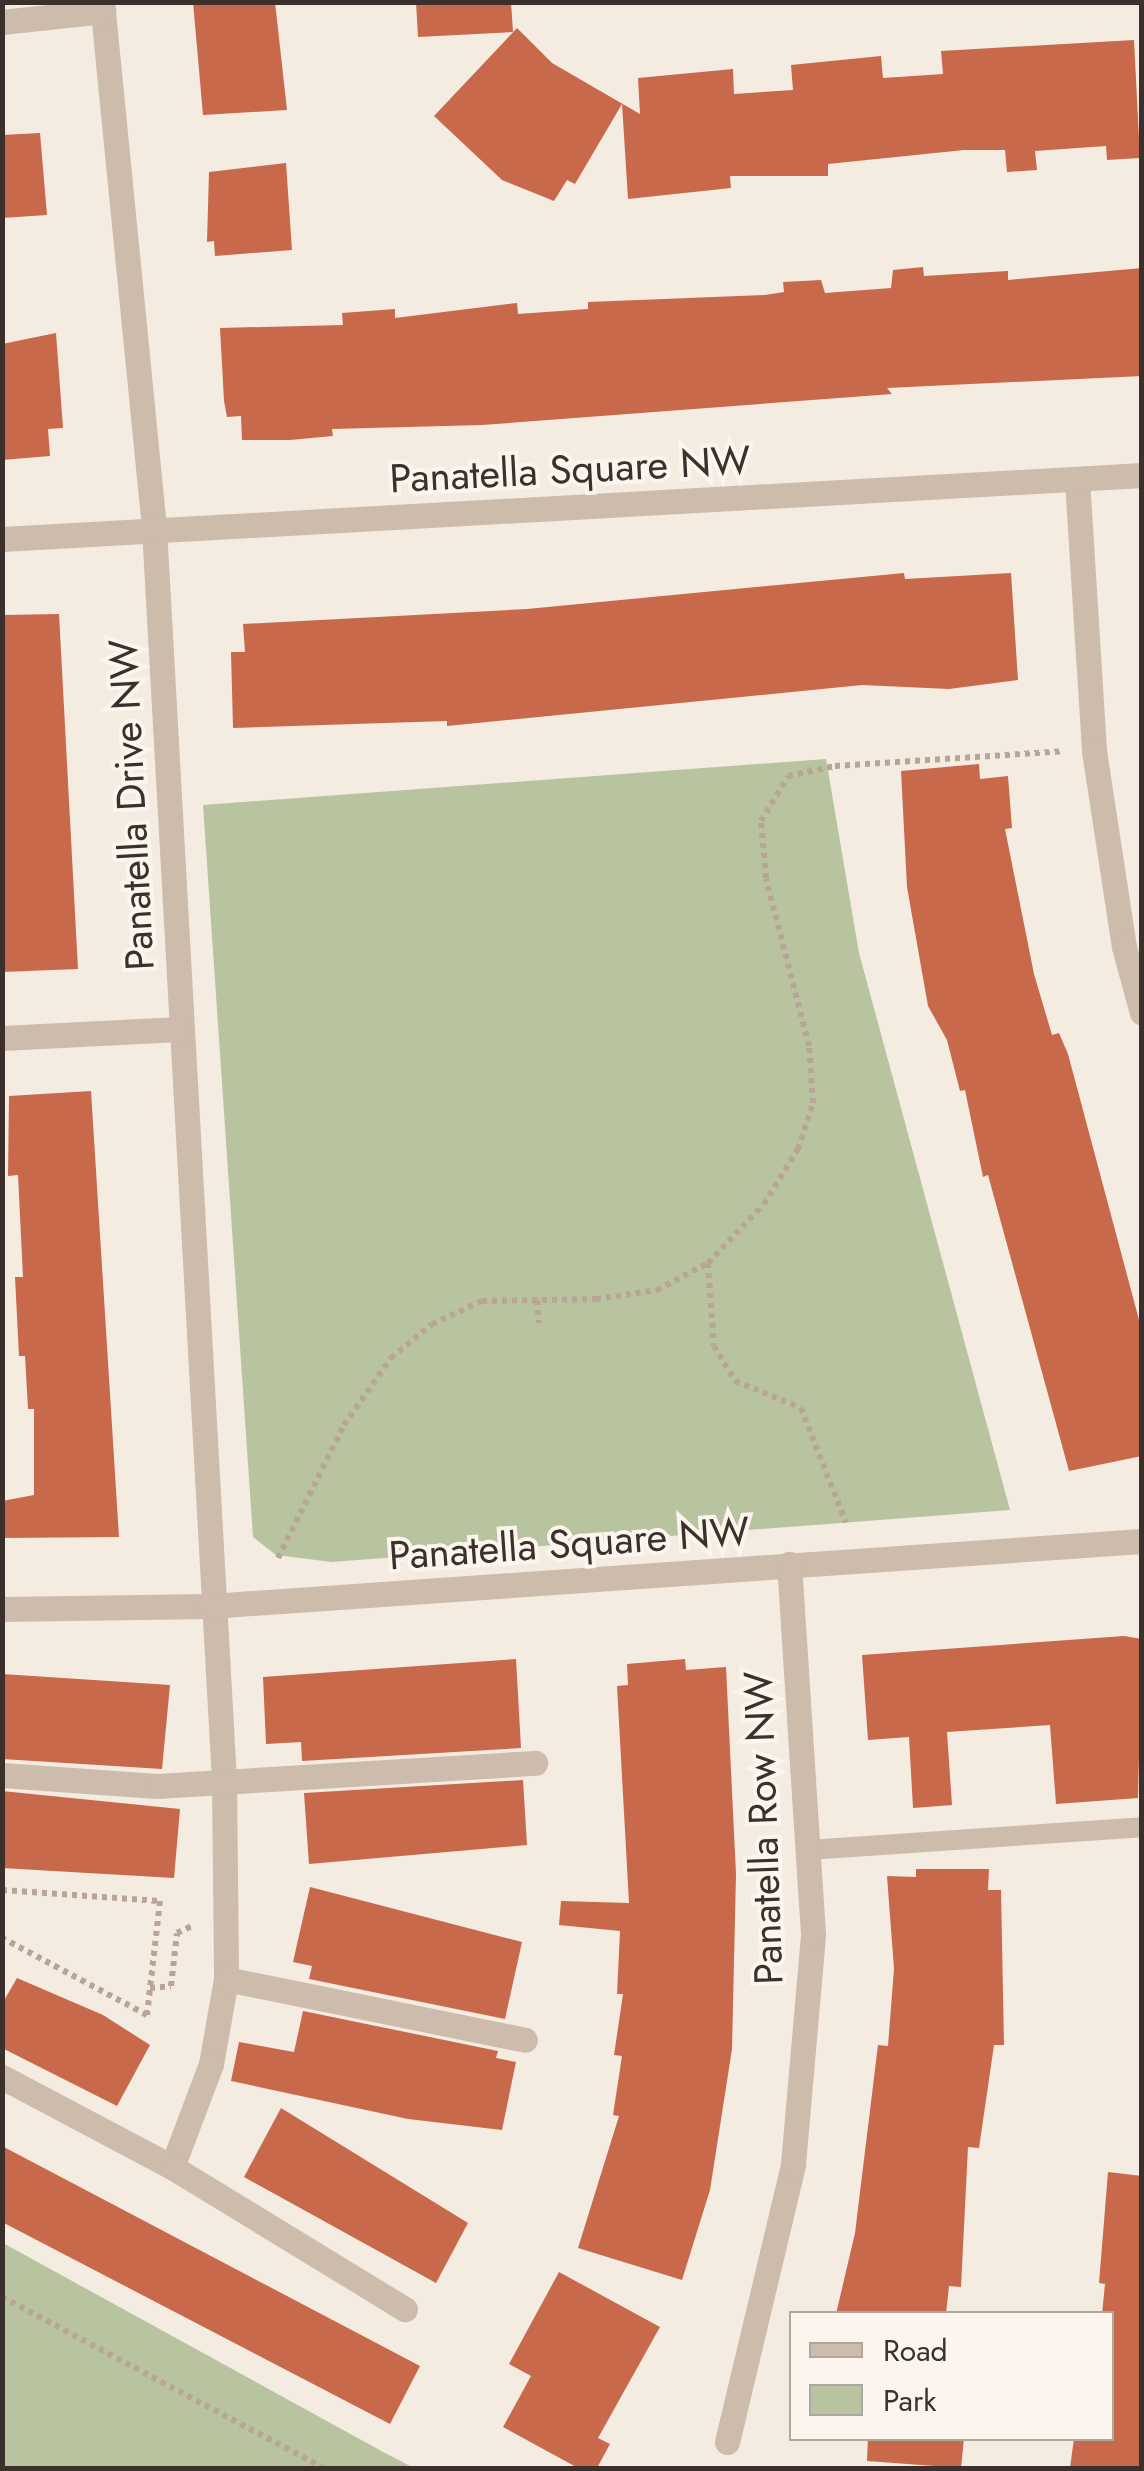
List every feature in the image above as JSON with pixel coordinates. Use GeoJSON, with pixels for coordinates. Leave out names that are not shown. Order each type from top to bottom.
{"type":"FeatureCollection","features":[{"type":"Feature","properties":{"kind":"street"},"geometry":{"type":"LineString","coordinates":[[2,22],[102,7]]}},
{"type":"Feature","properties":{"kind":"street","name":"Panatella Drive NW"},"geometry":{"type":"LineString","coordinates":[[102,7],[154,528],[210,1606],[224,1780],[226,1979],[211,2064],[172,2167]]}},
{"type":"Feature","properties":{"kind":"street","name":"Panatella Square NW"},"geometry":{"type":"LineString","coordinates":[[2,540],[154,528],[1142,475]]}},
{"type":"Feature","properties":{"kind":"street"},"geometry":{"type":"LineString","coordinates":[[1077,480],[1094,751],[1124,947],[1142,1013]]}},
{"type":"Feature","properties":{"kind":"street"},"geometry":{"type":"LineString","coordinates":[[2,1038],[180,1029]]}},
{"type":"Feature","properties":{"kind":"street","name":"Panatella Square NW"},"geometry":{"type":"LineString","coordinates":[[2,1609],[210,1606],[1142,1541]]}},
{"type":"Feature","properties":{"kind":"street","name":"Panatella Row NW"},"geometry":{"type":"LineString","coordinates":[[727,2442],[793,2164],[813,1934],[789,1564]]}},
{"type":"Feature","properties":{"kind":"street"},"geometry":{"type":"LineString","coordinates":[[2,1775],[157,1786],[535,1762]]}},
{"type":"Feature","properties":{"kind":"street"},"geometry":{"type":"LineString","coordinates":[[226,1979],[525,2040]]}},
{"type":"Feature","properties":{"kind":"street"},"geometry":{"type":"LineString","coordinates":[[2,2077],[172,2167],[405,2310]]}},
{"type":"Feature","properties":{"kind":"lane"},"geometry":{"type":"LineString","coordinates":[[808,1850],[1142,1828]]}},
{"type":"Feature","properties":{"kind":"path"},"geometry":{"type":"LineString","coordinates":[[278,1558],[344,1425],[391,1358],[432,1324],[482,1301],[657,1290],[708,1263],[764,1204],[798,1149],[813,1103],[809,1046],[766,878],[762,821],[788,776],[834,766],[1094,751]]}},
{"type":"Feature","properties":{"kind":"path"},"geometry":{"type":"LineString","coordinates":[[708,1263],[714,1346],[735,1381],[801,1408],[846,1523]]}},
{"type":"Feature","properties":{"kind":"path"},"geometry":{"type":"LineString","coordinates":[[537,1300],[539,1324]]}},
{"type":"Feature","properties":{"kind":"path"},"geometry":{"type":"LineString","coordinates":[[2,1890],[160,1901],[147,2015],[2,1938]]}},
{"type":"Feature","properties":{"kind":"path"},"geometry":{"type":"LineString","coordinates":[[150,1988],[170,1986],[177,1932],[192,1926]]}},
{"type":"Feature","properties":{"kind":"path"},"geometry":{"type":"LineString","coordinates":[[2,2296],[324,2468]]}},
{"type":"Feature","properties":{"kind":"green space"},"geometry":{"type":"Polygon","coordinates":[[[826,759],[859,953],[1010,1510],[332,1562],[276,1555],[253,1537],[203,805],[826,759]]]}},
{"type":"Feature","properties":{"kind":"green space"},"geometry":{"type":"Polygon","coordinates":[[[3,2243],[385,2453],[414,2468],[3,2468],[3,2243]]]}},
{"type":"Feature","properties":{"kind":"building"},"geometry":{"type":"Polygon","coordinates":[[[193,2],[275,2],[287,110],[203,115],[193,2]]]}},
{"type":"Feature","properties":{"kind":"building"},"geometry":{"type":"Polygon","coordinates":[[[416,2],[511,2],[513,32],[418,37],[416,2]]]}},
{"type":"Feature","properties":{"kind":"building"},"geometry":{"type":"Polygon","coordinates":[[[517,28],[552,63],[640,114],[638,78],[733,69],[734,94],[793,90],[791,65],[881,56],[883,78],[943,74],[941,51],[1134,40],[1140,158],[1107,160],[1106,146],[1035,151],[1037,170],[1007,172],[1005,150],[964,150],[828,164],[828,176],[730,176],[731,188],[628,199],[622,104],[575,184],[567,180],[554,201],[502,180],[434,116],[517,28]]]}},
{"type":"Feature","properties":{"kind":"building"},"geometry":{"type":"Polygon","coordinates":[[[40,133],[47,215],[2,218],[2,135],[40,133]]]}},
{"type":"Feature","properties":{"kind":"building"},"geometry":{"type":"Polygon","coordinates":[[[286,163],[292,250],[215,256],[214,241],[207,242],[209,172],[286,163]]]}},
{"type":"Feature","properties":{"kind":"building"},"geometry":{"type":"Polygon","coordinates":[[[923,267],[924,276],[1008,271],[1008,280],[1142,268],[1142,376],[887,388],[892,394],[482,425],[332,429],[333,436],[290,440],[242,440],[241,416],[227,417],[220,328],[343,325],[342,313],[395,309],[395,318],[517,303],[518,314],[588,309],[588,302],[765,295],[784,292],[783,282],[821,280],[825,293],[891,288],[893,270],[923,267]]]}},
{"type":"Feature","properties":{"kind":"building"},"geometry":{"type":"Polygon","coordinates":[[[56,333],[63,428],[48,429],[50,456],[2,460],[2,344],[56,333]]]}},
{"type":"Feature","properties":{"kind":"building"},"geometry":{"type":"Polygon","coordinates":[[[904,573],[905,579],[1011,573],[1018,680],[949,689],[862,685],[447,726],[447,721],[233,728],[231,652],[245,652],[243,624],[527,609],[904,573]]]}},
{"type":"Feature","properties":{"kind":"building"},"geometry":{"type":"Polygon","coordinates":[[[59,614],[78,969],[2,972],[2,615],[59,614]]]}},
{"type":"Feature","properties":{"kind":"building"},"geometry":{"type":"Polygon","coordinates":[[[979,764],[980,779],[1008,776],[1012,828],[1005,829],[1034,974],[1052,1035],[1059,1033],[1068,1054],[1142,1331],[1142,1456],[1069,1471],[988,1175],[983,1177],[965,1090],[960,1091],[947,1040],[928,1006],[907,887],[901,771],[979,764]]]}},
{"type":"Feature","properties":{"kind":"building"},"geometry":{"type":"Polygon","coordinates":[[[91,1091],[119,1537],[2,1538],[2,1501],[34,1495],[34,1409],[28,1409],[25,1356],[19,1356],[15,1277],[23,1277],[18,1175],[8,1176],[9,1096],[91,1091]]]}},
{"type":"Feature","properties":{"kind":"building"},"geometry":{"type":"Polygon","coordinates":[[[1124,1636],[1142,1639],[1138,1798],[1056,1804],[1050,1725],[947,1732],[952,1805],[913,1808],[909,1737],[868,1740],[862,1655],[1124,1636]]]}},
{"type":"Feature","properties":{"kind":"building"},"geometry":{"type":"Polygon","coordinates":[[[516,1659],[521,1748],[302,1761],[301,1742],[266,1744],[263,1677],[516,1659]]]}},
{"type":"Feature","properties":{"kind":"building"},"geometry":{"type":"Polygon","coordinates":[[[685,1659],[686,1670],[726,1667],[736,1874],[732,2049],[710,2190],[682,2280],[578,2248],[619,2116],[613,2115],[622,2056],[614,2055],[623,1994],[617,1994],[620,1931],[559,1925],[561,1901],[629,1903],[617,1686],[628,1685],[627,1664],[685,1659]]]}},
{"type":"Feature","properties":{"kind":"building"},"geometry":{"type":"Polygon","coordinates":[[[2,1674],[170,1685],[162,1769],[2,1759],[2,1674]]]}},
{"type":"Feature","properties":{"kind":"building"},"geometry":{"type":"Polygon","coordinates":[[[523,1780],[527,1845],[309,1864],[304,1793],[523,1780]]]}},
{"type":"Feature","properties":{"kind":"building"},"geometry":{"type":"Polygon","coordinates":[[[2,1791],[180,1809],[174,1878],[2,1868],[2,1791]]]}},
{"type":"Feature","properties":{"kind":"building"},"geometry":{"type":"Polygon","coordinates":[[[916,1869],[989,1869],[988,1890],[1001,1890],[1004,2045],[994,2045],[979,2148],[968,2147],[961,2287],[949,2286],[946,2311],[837,2311],[855,2233],[878,2045],[888,2046],[894,1969],[887,1876],[916,1877],[916,1869]]]}},
{"type":"Feature","properties":{"kind":"building"},"geometry":{"type":"Polygon","coordinates":[[[310,1887],[522,1942],[505,2019],[309,1979],[312,1966],[293,1962],[310,1887]]]}},
{"type":"Feature","properties":{"kind":"building"},"geometry":{"type":"Polygon","coordinates":[[[17,1978],[103,2015],[150,2045],[117,2106],[2,2048],[2,2004],[17,1978]]]}},
{"type":"Feature","properties":{"kind":"building"},"geometry":{"type":"Polygon","coordinates":[[[303,2011],[498,2051],[496,2058],[516,2062],[502,2130],[408,2119],[231,2081],[239,2042],[294,2052],[303,2011]]]}},
{"type":"Feature","properties":{"kind":"building"},"geometry":{"type":"Polygon","coordinates":[[[281,2108],[468,2223],[436,2283],[244,2177],[281,2108]]]}},
{"type":"Feature","properties":{"kind":"building"},"geometry":{"type":"Polygon","coordinates":[[[2,2146],[420,2366],[390,2424],[2,2222],[2,2146]]]}},
{"type":"Feature","properties":{"kind":"building"},"geometry":{"type":"Polygon","coordinates":[[[1108,2172],[1142,2176],[1142,2468],[1070,2468],[1074,2441],[1114,2441],[1114,2311],[1102,2311],[1105,2284],[1099,2283],[1108,2172]]]}},
{"type":"Feature","properties":{"kind":"building"},"geometry":{"type":"Polygon","coordinates":[[[559,2272],[660,2327],[598,2438],[610,2444],[597,2468],[578,2468],[503,2427],[531,2376],[509,2364],[559,2272]]]}},
{"type":"Feature","properties":{"kind":"building"},"geometry":{"type":"Polygon","coordinates":[[[868,2441],[964,2441],[961,2468],[867,2461],[868,2441]]]}}]}
